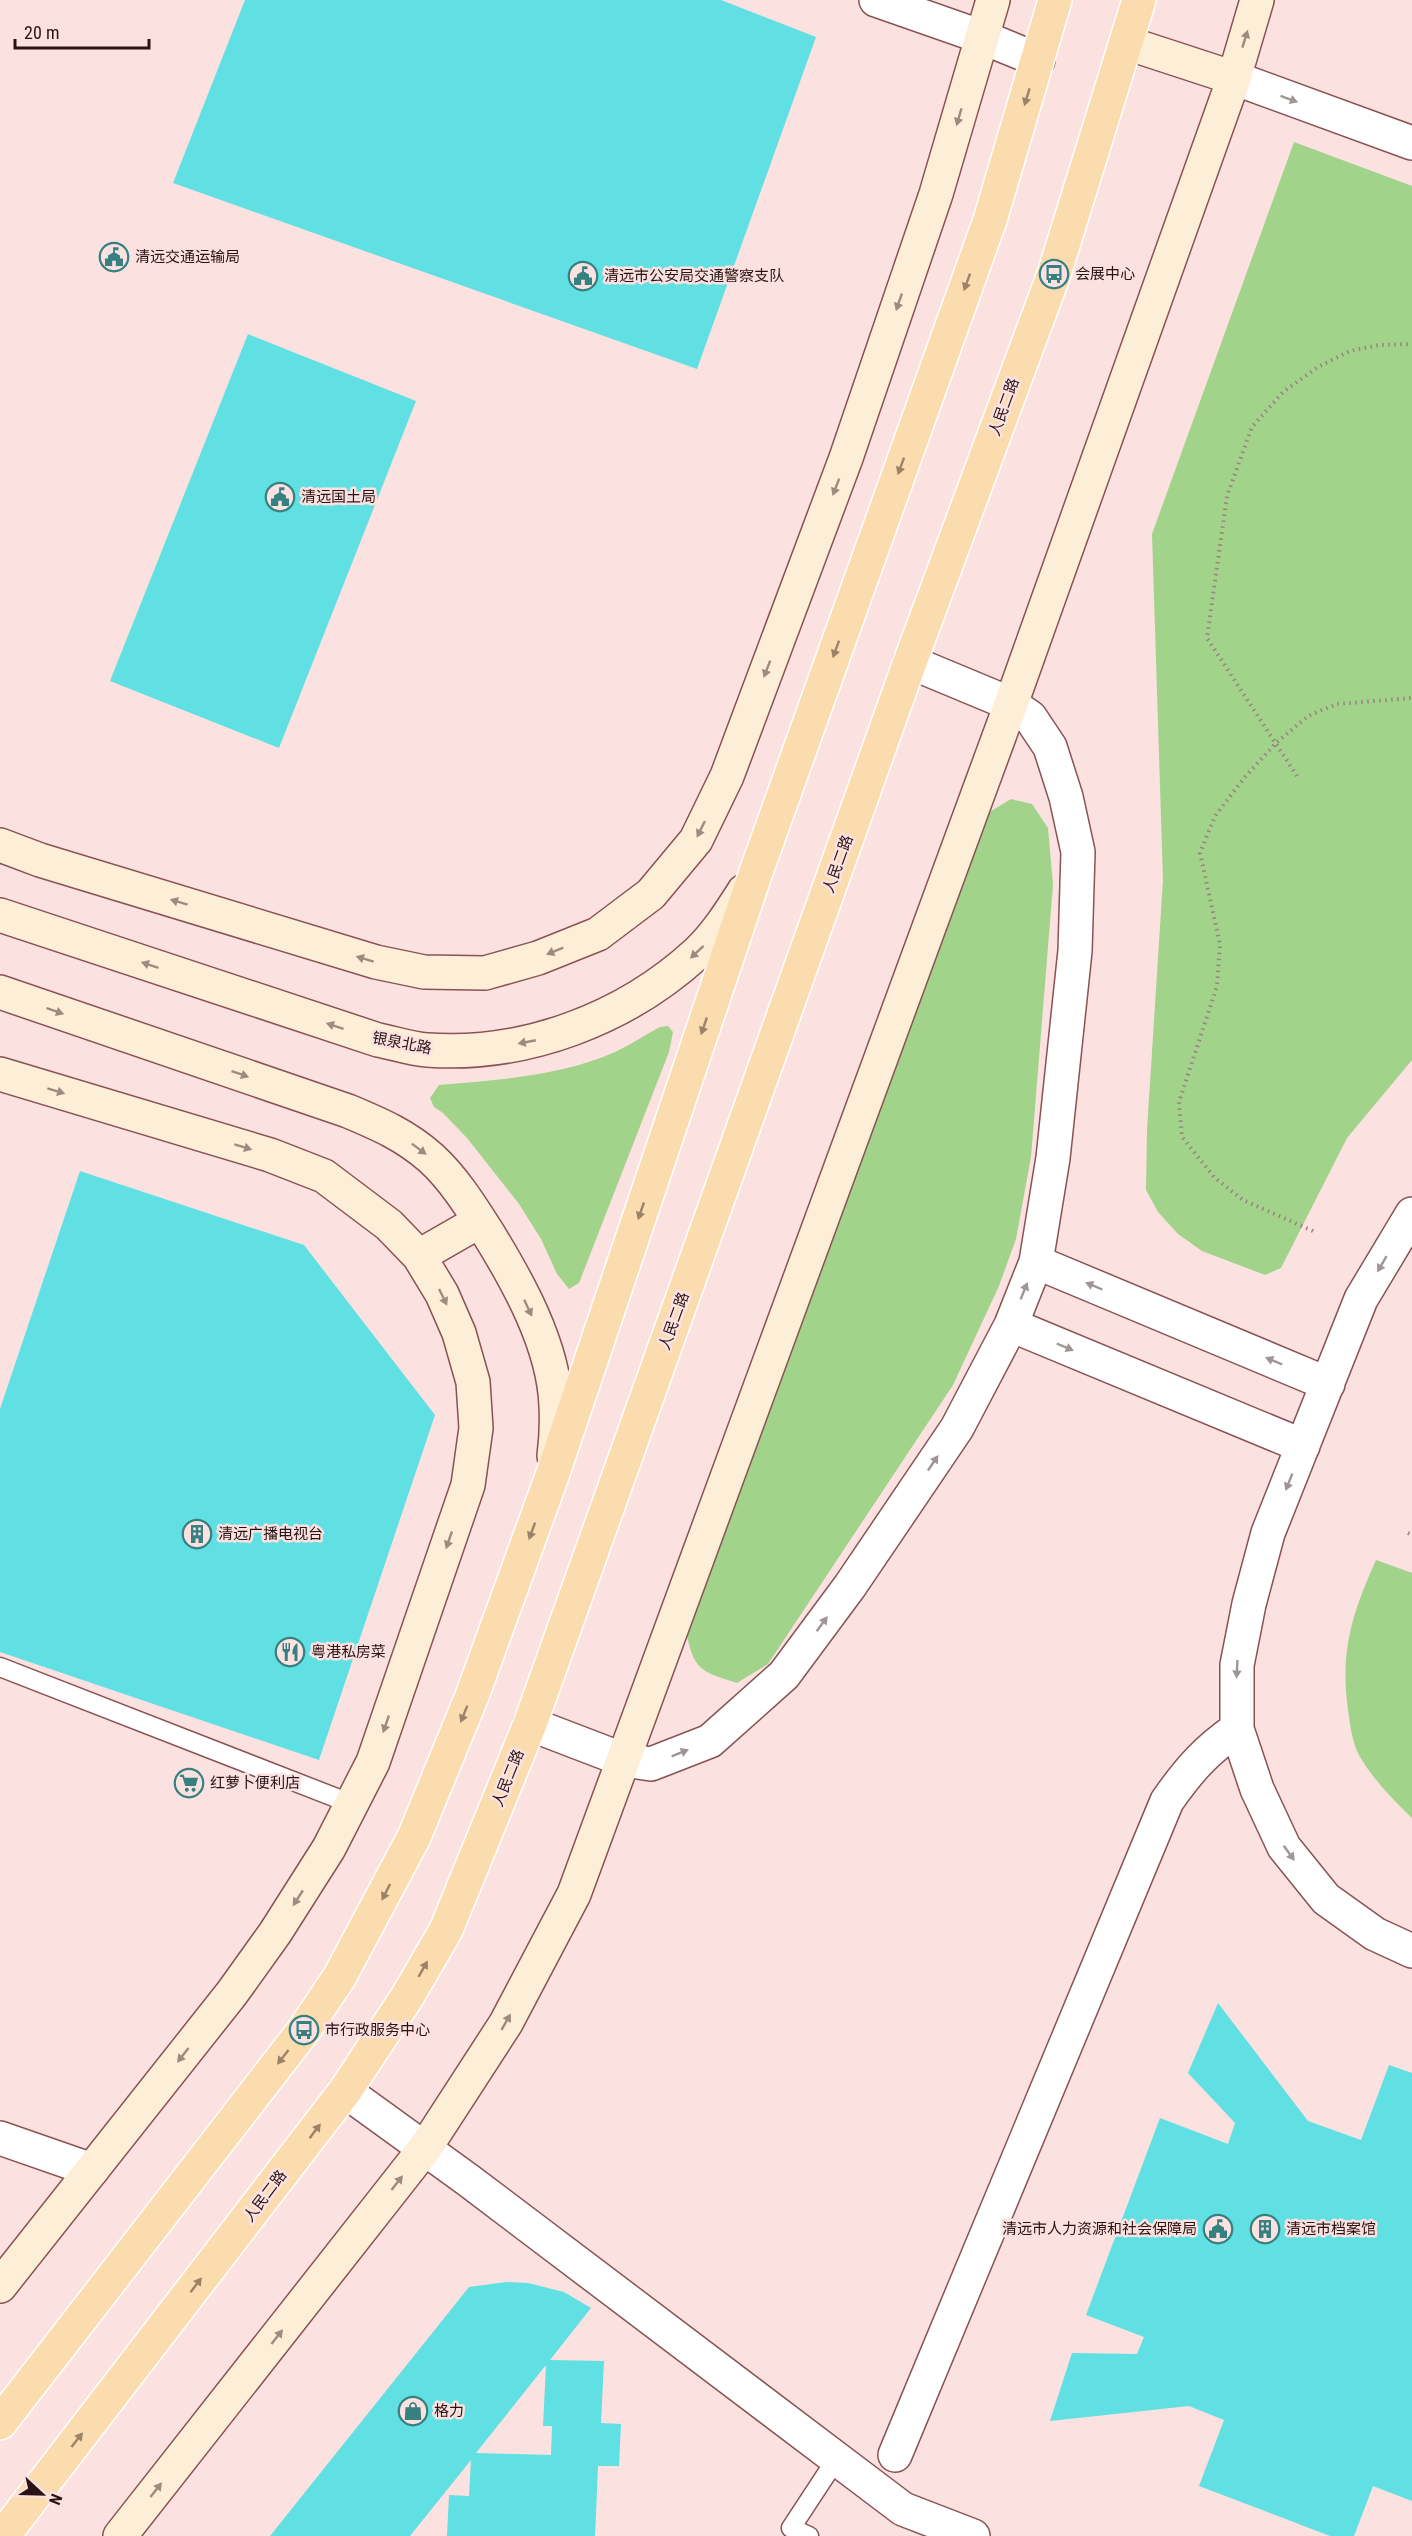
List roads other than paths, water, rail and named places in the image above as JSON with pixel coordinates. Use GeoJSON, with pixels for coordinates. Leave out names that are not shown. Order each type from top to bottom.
{"type":"FeatureCollection","features":[{"type":"Feature","properties":{"kind":"main road"},"geometry":{"type":"LineString","coordinates":[[0,845],[40,860],[376,962],[424,972],[485,973],[538,958],[598,934],[651,894],[696,840],[727,776],[846,458],[936,194],[993,0]]}},
{"type":"Feature","properties":{"kind":"main road"},"geometry":{"type":"LineString","coordinates":[[0,2423],[304,2030],[340,1976],[414,1837],[472,1696],[552,1476],[756,872],[990,220],[1055,0]]}},
{"type":"Feature","properties":{"kind":"main road","name":"人民二路"},"geometry":{"type":"LineString","coordinates":[[3,2536],[345,2091],[407,1997],[446,1930],[530,1724],[910,662],[1054,274],[1139,0]]}},
{"type":"Feature","properties":{"kind":"main road"},"geometry":{"type":"LineString","coordinates":[[120,2536],[425,2148],[506,2023],[568,1905],[624,1760],[1011,704],[1234,78],[1257,0]]}},
{"type":"Feature","properties":{"kind":"main road"},"geometry":{"type":"LineString","coordinates":[[1127,43],[1234,78]]}},
{"type":"Feature","properties":{"kind":"main road","name":"银泉北路"},"geometry":{"type":"LineString","coordinates":[[0,915],[378,1040],[427,1050],[472,1049],[529,1042],[569,1031],[609,1014],[650,989],[697,953],[724,923],[756,872]]}},
{"type":"Feature","properties":{"kind":"main road"},"geometry":{"type":"LineString","coordinates":[[0,992],[348,1111],[394,1130],[431,1158],[458,1188],[480,1221],[507,1263],[532,1315],[549,1366],[556,1405],[552,1476]]}},
{"type":"Feature","properties":{"kind":"main road"},"geometry":{"type":"LineString","coordinates":[[0,1074],[270,1155],[324,1176],[389,1225],[419,1256],[442,1294],[455,1323],[473,1382],[476,1428],[468,1485],[373,1762],[329,1848],[275,1933],[232,1993],[0,2286]]}},
{"type":"Feature","properties":{"kind":"main road"},"geometry":{"type":"LineString","coordinates":[[419,1256],[480,1221]]}},
{"type":"Feature","properties":{"kind":"street"},"geometry":{"type":"LineString","coordinates":[[876,0],[982,37],[1038,60]]}},
{"type":"Feature","properties":{"kind":"street"},"geometry":{"type":"LineString","coordinates":[[1234,78],[1412,143]]}},
{"type":"Feature","properties":{"kind":"street"},"geometry":{"type":"LineString","coordinates":[[530,1724],[624,1760],[651,1764],[710,1741],[784,1675],[850,1586],[957,1428],[1011,1325],[1036,1262],[1053,1158],[1075,951],[1078,852],[1066,797],[1050,747],[1030,717],[1011,704],[910,662]]}},
{"type":"Feature","properties":{"kind":"street"},"geometry":{"type":"LineString","coordinates":[[1412,1214],[1361,1299],[1268,1533],[1249,1604],[1237,1665],[1237,1729],[1257,1789],[1284,1847],[1326,1899],[1375,1934],[1412,1951]]}},
{"type":"Feature","properties":{"kind":"street"},"geometry":{"type":"LineString","coordinates":[[1036,1262],[1328,1384]]}},
{"type":"Feature","properties":{"kind":"street"},"geometry":{"type":"LineString","coordinates":[[1011,1325],[1303,1446]]}},
{"type":"Feature","properties":{"kind":"street"},"geometry":{"type":"LineString","coordinates":[[895,2455],[1167,1801],[1189,1768],[1217,1742],[1237,1729]]}},
{"type":"Feature","properties":{"kind":"street"},"geometry":{"type":"LineString","coordinates":[[345,2091],[425,2148],[903,2509],[974,2536]]}},
{"type":"Feature","properties":{"kind":"street"},"geometry":{"type":"LineString","coordinates":[[0,2138],[92,2170]]}},
{"type":"Feature","properties":{"kind":"lane"},"geometry":{"type":"LineString","coordinates":[[0,1667],[352,1804]]}},
{"type":"Feature","properties":{"kind":"lane"},"geometry":{"type":"LineString","coordinates":[[809,2536],[790,2528],[837,2458]]}},
{"type":"Feature","properties":{"kind":"place","name":"清远交通运输局"},"geometry":{"type":"Point","coordinates":[114,257]}},
{"type":"Feature","properties":{"kind":"place","name":"会展中心"},"geometry":{"type":"Point","coordinates":[1054,274]}},
{"type":"Feature","properties":{"kind":"place","name":"清远市公安局交通警察支队"},"geometry":{"type":"Point","coordinates":[583,276]}},
{"type":"Feature","properties":{"kind":"place","name":"清远国土局"},"geometry":{"type":"Point","coordinates":[280,497]}},
{"type":"Feature","properties":{"kind":"place","name":"清远广播电视台"},"geometry":{"type":"Point","coordinates":[197,1534]}},
{"type":"Feature","properties":{"kind":"place","name":"粤港私房菜"},"geometry":{"type":"Point","coordinates":[290,1652]}},
{"type":"Feature","properties":{"kind":"place","name":"红萝卜便利店"},"geometry":{"type":"Point","coordinates":[189,1783]}},
{"type":"Feature","properties":{"kind":"place","name":"市行政服务中心"},"geometry":{"type":"Point","coordinates":[304,2030]}},
{"type":"Feature","properties":{"kind":"place","name":"清远市人力资源和社会保障局"},"geometry":{"type":"Point","coordinates":[1218,2229]}},
{"type":"Feature","properties":{"kind":"place","name":"清远市档案馆"},"geometry":{"type":"Point","coordinates":[1265,2229]}},
{"type":"Feature","properties":{"kind":"place","name":"格力"},"geometry":{"type":"Point","coordinates":[413,2411]}}]}
